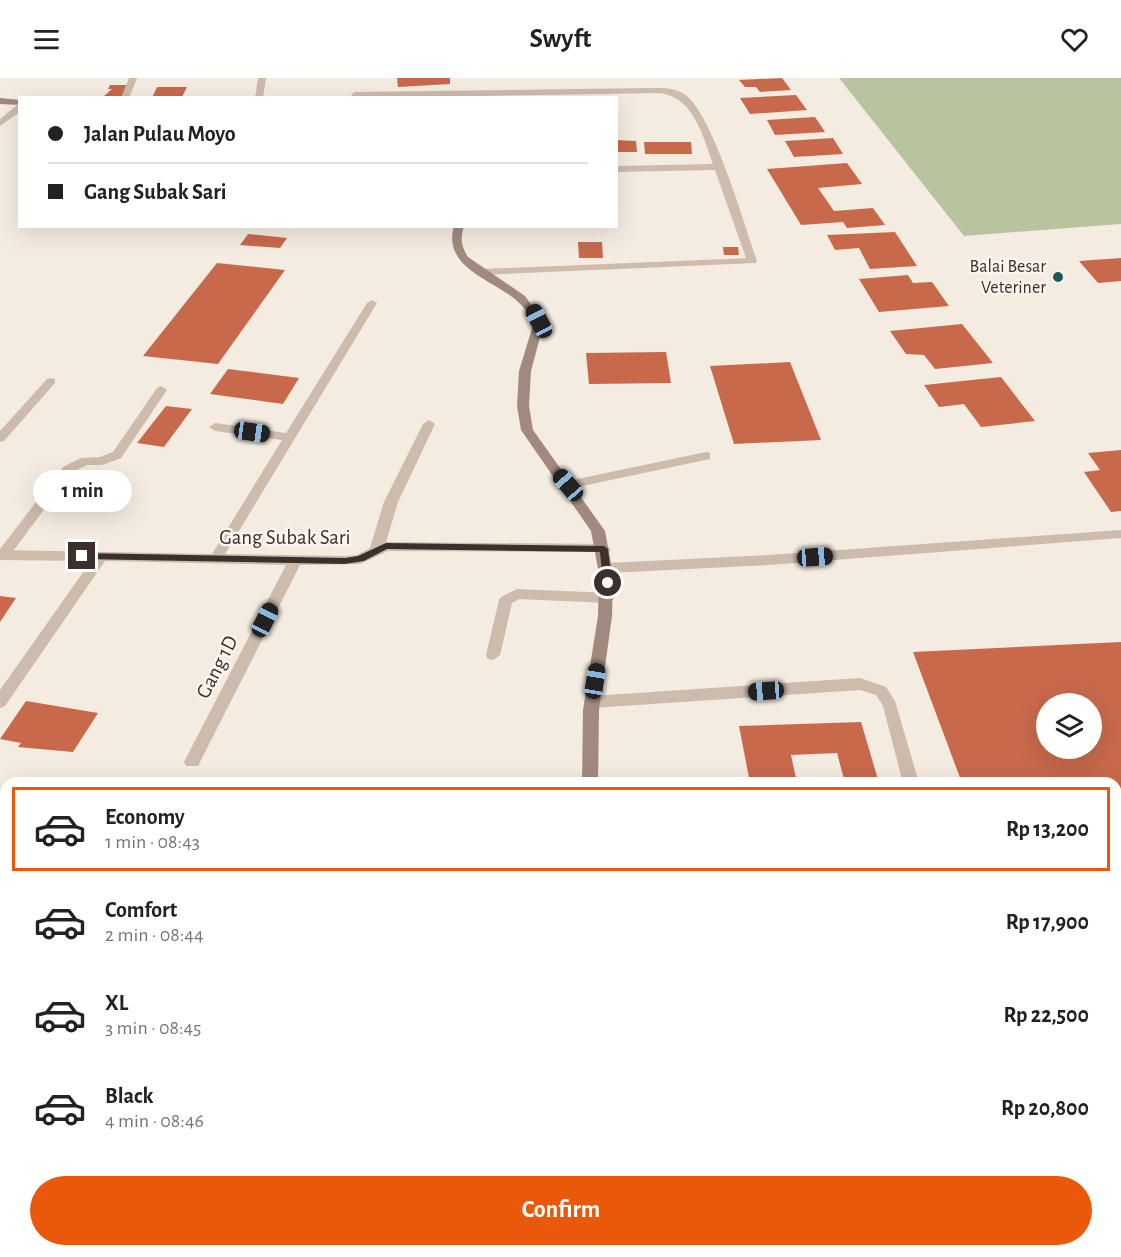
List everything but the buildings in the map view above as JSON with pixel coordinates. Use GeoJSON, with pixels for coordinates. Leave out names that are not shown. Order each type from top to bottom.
{"type":"FeatureCollection","features":[{"type":"Feature","properties":{"kind":"street"},"geometry":{"type":"LineString","coordinates":[[126,96],[133,78]]}},
{"type":"Feature","properties":{"kind":"street"},"geometry":{"type":"LineString","coordinates":[[259,96],[262,78]]}},
{"type":"Feature","properties":{"kind":"street"},"geometry":{"type":"LineString","coordinates":[[356,95],[669,92],[681,95],[695,109],[752,261],[482,272]]}},
{"type":"Feature","properties":{"kind":"street"},"geometry":{"type":"LineString","coordinates":[[0,101],[18,105]]}},
{"type":"Feature","properties":{"kind":"street"},"geometry":{"type":"LineString","coordinates":[[0,123],[18,107]]}},
{"type":"Feature","properties":{"kind":"street"},"geometry":{"type":"LineString","coordinates":[[618,169],[717,167]]}},
{"type":"Feature","properties":{"kind":"street"},"geometry":{"type":"LineString","coordinates":[[458,228],[456,232],[457,249],[468,264],[517,295],[531,308],[539,321],[525,371],[522,406],[527,430],[546,460],[568,485],[598,531],[604,549],[608,568],[601,598],[592,702],[590,777]]}},
{"type":"Feature","properties":{"kind":"street"},"geometry":{"type":"LineString","coordinates":[[216,558],[372,303]]}},
{"type":"Feature","properties":{"kind":"street"},"geometry":{"type":"LineString","coordinates":[[0,438],[51,381]]}},
{"type":"Feature","properties":{"kind":"street"},"geometry":{"type":"LineString","coordinates":[[1,555],[67,470],[85,461],[102,461],[117,455],[161,390]]}},
{"type":"Feature","properties":{"kind":"street"},"geometry":{"type":"LineString","coordinates":[[377,549],[391,502],[429,424]]}},
{"type":"Feature","properties":{"kind":"street"},"geometry":{"type":"LineString","coordinates":[[214,427],[290,437]]}},
{"type":"Feature","properties":{"kind":"street"},"geometry":{"type":"LineString","coordinates":[[568,485],[706,456]]}},
{"type":"Feature","properties":{"kind":"street"},"geometry":{"type":"LineString","coordinates":[[608,568],[769,560],[1121,534]]}},
{"type":"Feature","properties":{"kind":"street","name":"Gang Subak Sari"},"geometry":{"type":"LineString","coordinates":[[1,555],[351,561],[386,546],[604,549]]}},
{"type":"Feature","properties":{"kind":"street"},"geometry":{"type":"LineString","coordinates":[[0,702],[102,556]]}},
{"type":"Feature","properties":{"kind":"street","name":"Gang 1D"},"geometry":{"type":"LineString","coordinates":[[192,762],[297,559]]}},
{"type":"Feature","properties":{"kind":"street"},"geometry":{"type":"LineString","coordinates":[[493,655],[506,600],[517,594],[601,598]]}},
{"type":"Feature","properties":{"kind":"street"},"geometry":{"type":"LineString","coordinates":[[592,702],[860,684],[881,691],[890,705],[909,777]]}},
{"type":"Feature","properties":{"kind":"green space"},"geometry":{"type":"Polygon","coordinates":[[[839,78],[1121,78],[1121,224],[964,236],[839,78]]]}},
{"type":"Feature","properties":{"kind":"place","name":"Balai Besar Veteriner"},"geometry":{"type":"Point","coordinates":[1058,277]}},
{"type":"Feature","properties":{"kind":"route"},"geometry":{"type":"LineString","coordinates":[[82,556],[351,561],[386,546],[604,549],[608,583]]}}]}
